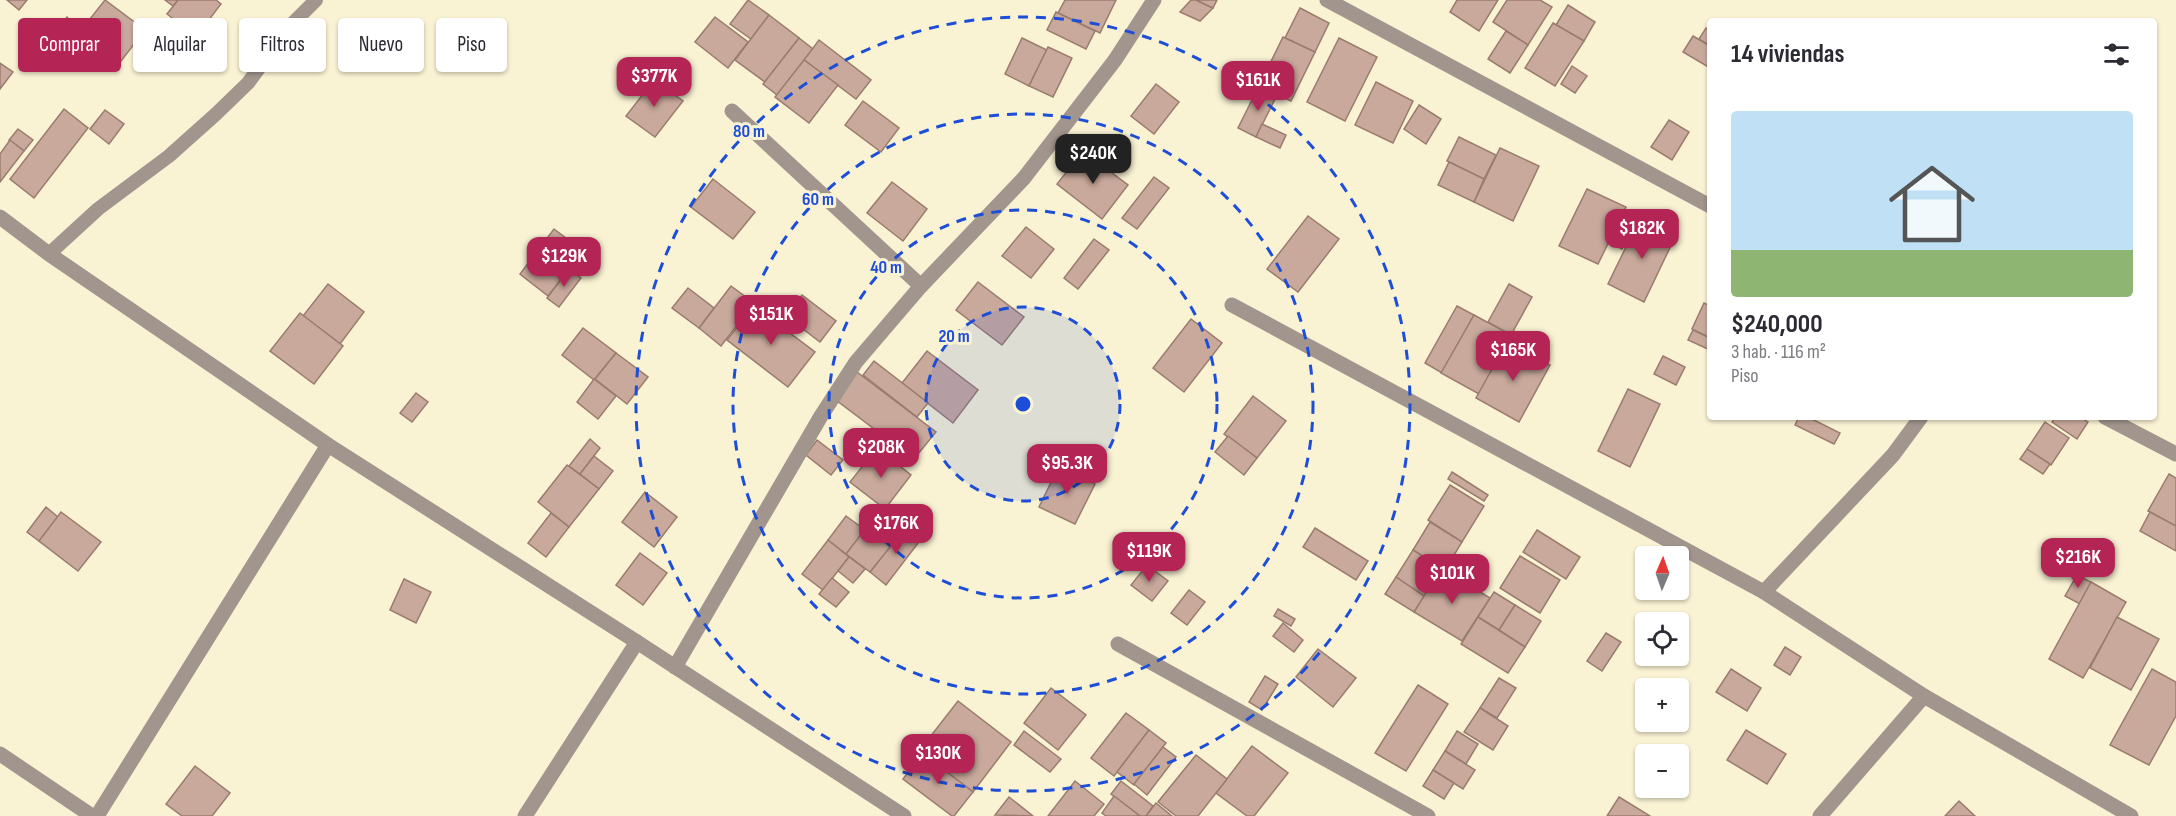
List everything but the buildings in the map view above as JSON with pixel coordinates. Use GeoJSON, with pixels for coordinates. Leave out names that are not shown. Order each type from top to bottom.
{"type":"FeatureCollection","features":[{"type":"Feature","properties":{"kind":"street"},"geometry":{"type":"LineString","coordinates":[[675,667],[821,416],[850,371],[921,286],[1024,178],[1115,60],[1154,0]]}},
{"type":"Feature","properties":{"kind":"street"},"geometry":{"type":"LineString","coordinates":[[1327,0],[1707,204]]}},
{"type":"Feature","properties":{"kind":"street"},"geometry":{"type":"LineString","coordinates":[[732,111],[921,286]]}},
{"type":"Feature","properties":{"kind":"street"},"geometry":{"type":"LineString","coordinates":[[0,217],[49,254],[328,445],[904,816]]}},
{"type":"Feature","properties":{"kind":"street"},"geometry":{"type":"LineString","coordinates":[[1232,305],[1764,592],[1924,696],[2131,816]]}},
{"type":"Feature","properties":{"kind":"street"},"geometry":{"type":"LineString","coordinates":[[1764,592],[1893,455],[1919,420]]}},
{"type":"Feature","properties":{"kind":"street"},"geometry":{"type":"LineString","coordinates":[[2111,420],[2176,454]]}},
{"type":"Feature","properties":{"kind":"street"},"geometry":{"type":"LineString","coordinates":[[97,816],[328,445]]}},
{"type":"Feature","properties":{"kind":"street"},"geometry":{"type":"LineString","coordinates":[[525,816],[637,642]]}},
{"type":"Feature","properties":{"kind":"street"},"geometry":{"type":"LineString","coordinates":[[1118,644],[1428,816]]}},
{"type":"Feature","properties":{"kind":"street"},"geometry":{"type":"LineString","coordinates":[[1820,816],[1924,696]]}},
{"type":"Feature","properties":{"kind":"street"},"geometry":{"type":"LineString","coordinates":[[0,754],[92,816]]}},
{"type":"Feature","properties":{"kind":"lane"},"geometry":{"type":"LineString","coordinates":[[49,254],[98,209],[169,156],[216,114],[248,83],[290,26],[316,0]]}}]}
